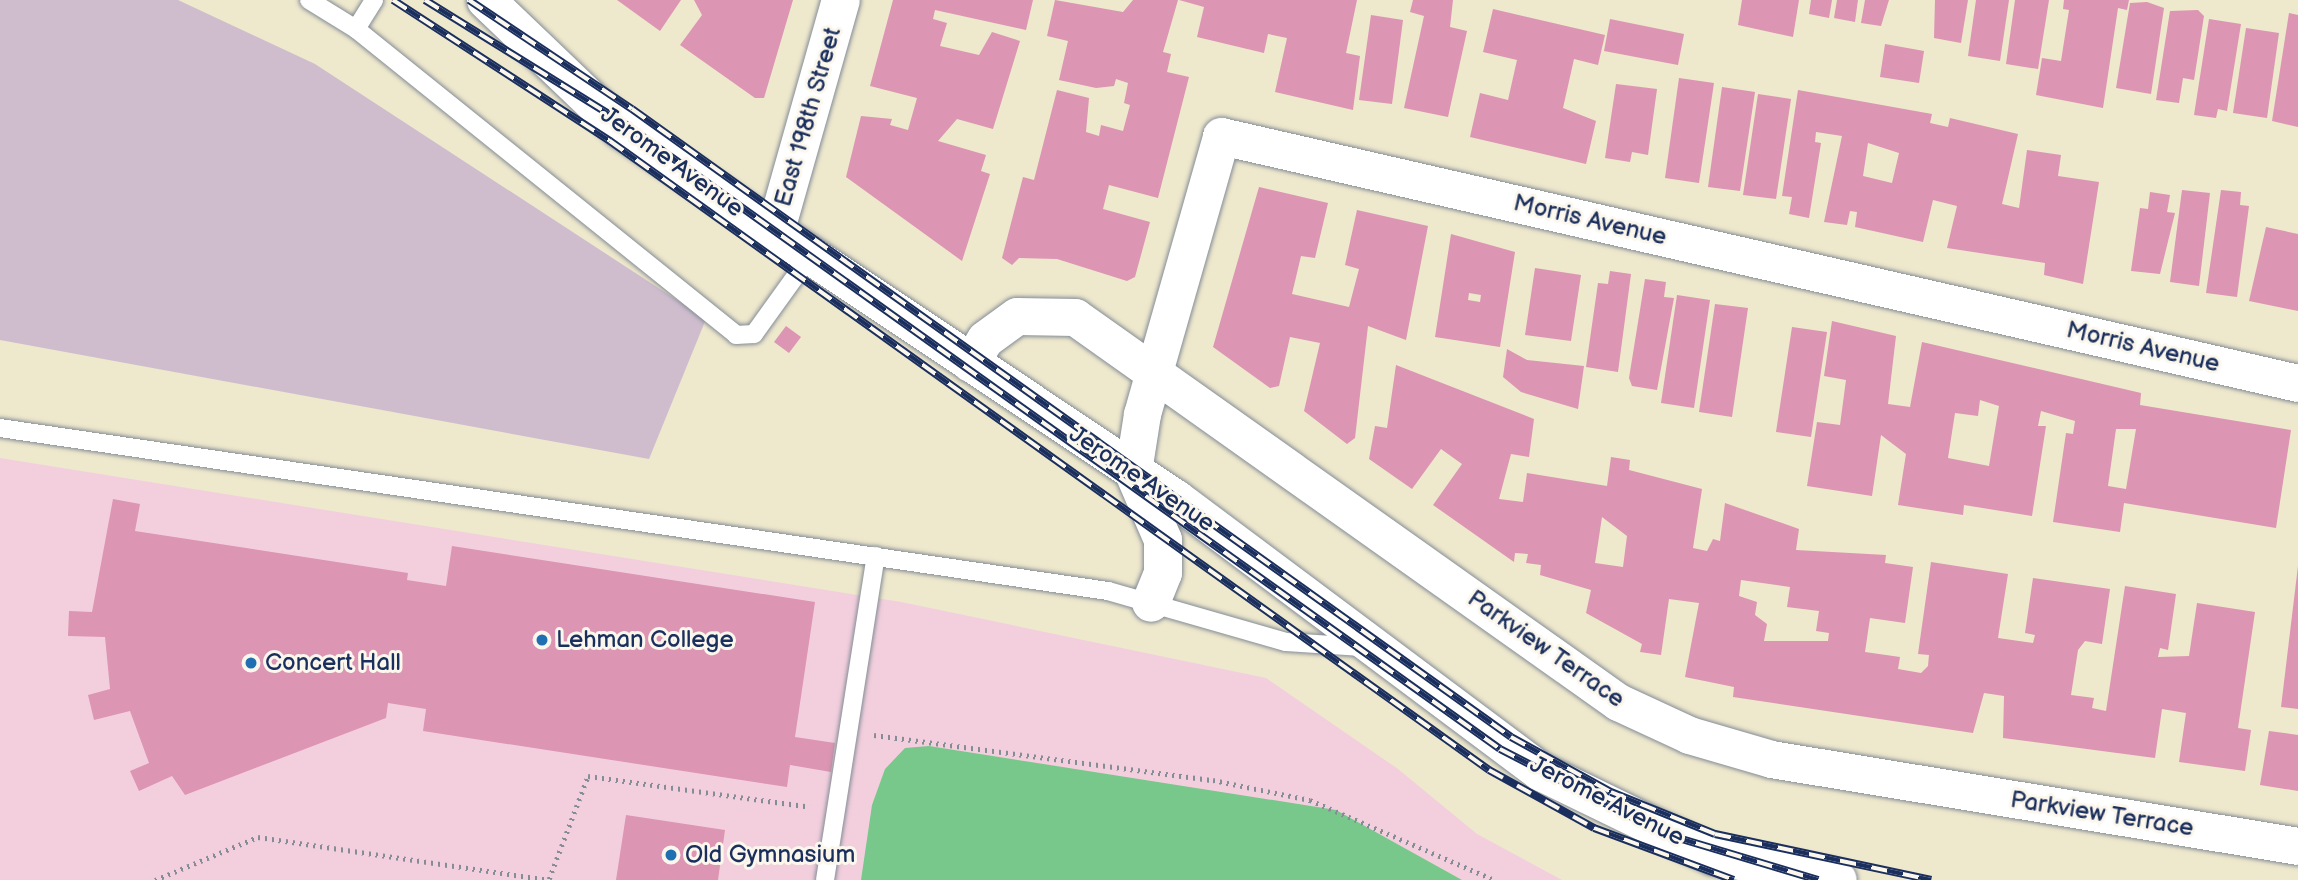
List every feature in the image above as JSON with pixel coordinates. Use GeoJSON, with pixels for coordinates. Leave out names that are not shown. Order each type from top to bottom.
{"type":"FeatureCollection","features":[{"type":"Feature","properties":{"kind":"main road","name":"Jerome Avenue"},"geometry":{"type":"LineString","coordinates":[[486,0],[621,130],[1133,471],[1553,778],[1714,856],[1838,880]]}},
{"type":"Feature","properties":{"kind":"main road","name":"East 198th Street"},"geometry":{"type":"LineString","coordinates":[[775,233],[841,0]]}},
{"type":"Feature","properties":{"kind":"main road"},"geometry":{"type":"LineString","coordinates":[[1133,471],[1163,540],[1163,573],[1151,603]]}},
{"type":"Feature","properties":{"kind":"street","name":"Morris Avenue"},"geometry":{"type":"LineString","coordinates":[[1133,471],[1154,371],[1221,136],[2298,383]]}},
{"type":"Feature","properties":{"kind":"street","name":"Parkview Terrace"},"geometry":{"type":"LineString","coordinates":[[970,363],[1000,326],[1055,312],[1075,317],[1618,702],[1689,735],[1771,759],[2298,846]]}},
{"type":"Feature","properties":{"kind":"lane"},"geometry":{"type":"LineString","coordinates":[[309,0],[356,29],[736,335],[754,334],[810,256]]}},
{"type":"Feature","properties":{"kind":"lane"},"geometry":{"type":"LineString","coordinates":[[356,29],[374,0]]}},
{"type":"Feature","properties":{"kind":"lane"},"geometry":{"type":"LineString","coordinates":[[0,428],[876,556],[1151,603],[1286,642],[1373,647]]}},
{"type":"Feature","properties":{"kind":"lane"},"geometry":{"type":"LineString","coordinates":[[825,880],[838,812],[876,556]]}},
{"type":"Feature","properties":{"kind":"path"},"geometry":{"type":"LineString","coordinates":[[850,733],[1187,776],[1310,800],[1495,880]]}},
{"type":"Feature","properties":{"kind":"path"},"geometry":{"type":"LineString","coordinates":[[155,880],[258,837],[549,880],[589,776],[838,812]]}},
{"type":"Feature","properties":{"kind":"shaded area"},"geometry":{"type":"Polygon","coordinates":[[[0,0],[178,0],[315,64],[706,319],[649,459],[0,340],[0,0]]]}},
{"type":"Feature","properties":{"kind":"shaded area","name":"Lehman College"},"geometry":{"type":"Polygon","coordinates":[[[0,458],[901,602],[1266,678],[1398,769],[1477,834],[1562,880],[0,880],[0,458]]]}},
{"type":"Feature","properties":{"kind":"green space"},"geometry":{"type":"Polygon","coordinates":[[[929,746],[1336,810],[1462,880],[861,880],[872,805],[885,769],[905,748],[929,746]]]}},
{"type":"Feature","properties":{"kind":"building"},"geometry":{"type":"Polygon","coordinates":[[[617,0],[681,0],[660,31],[617,0]]]}},
{"type":"Feature","properties":{"kind":"building"},"geometry":{"type":"Polygon","coordinates":[[[694,0],[793,0],[764,98],[755,98],[680,45],[702,15],[694,0]]]}},
{"type":"Feature","properties":{"kind":"building"},"geometry":{"type":"Polygon","coordinates":[[[893,0],[1033,0],[1026,30],[935,10],[933,19],[947,23],[940,46],[979,55],[992,32],[1020,41],[993,129],[957,119],[938,141],[986,155],[981,171],[990,174],[962,261],[846,177],[861,116],[892,119],[890,125],[908,130],[917,98],[870,86],[893,0]]]}},
{"type":"Feature","properties":{"kind":"building"},"geometry":{"type":"Polygon","coordinates":[[[1055,0],[1123,12],[1133,0],[1178,0],[1163,52],[1171,54],[1167,72],[1189,77],[1158,198],[1109,185],[1103,209],[1150,222],[1135,277],[1127,281],[1057,259],[1019,258],[1012,265],[1002,258],[1023,177],[1034,180],[1057,90],[1089,98],[1086,132],[1099,136],[1101,125],[1123,131],[1130,105],[1124,103],[1128,83],[1116,79],[1114,86],[1096,88],[1059,80],[1068,41],[1047,36],[1055,0]]]}},
{"type":"Feature","properties":{"kind":"building"},"geometry":{"type":"Polygon","coordinates":[[[1179,0],[1357,0],[1346,53],[1360,56],[1353,110],[1275,92],[1287,38],[1268,34],[1264,53],[1197,37],[1204,7],[1179,0]]]}},
{"type":"Feature","properties":{"kind":"building"},"geometry":{"type":"Polygon","coordinates":[[[1413,0],[1453,0],[1450,27],[1467,31],[1448,117],[1404,108],[1424,16],[1410,12],[1413,0]]]}},
{"type":"Feature","properties":{"kind":"building"},"geometry":{"type":"Polygon","coordinates":[[[1742,0],[1799,0],[1793,37],[1738,25],[1742,0]]]}},
{"type":"Feature","properties":{"kind":"building"},"geometry":{"type":"Polygon","coordinates":[[[1811,0],[1832,0],[1829,18],[1809,14],[1811,0]]]}},
{"type":"Feature","properties":{"kind":"building"},"geometry":{"type":"Polygon","coordinates":[[[1837,0],[1858,0],[1855,22],[1834,18],[1837,0]]]}},
{"type":"Feature","properties":{"kind":"building"},"geometry":{"type":"Polygon","coordinates":[[[1865,0],[1889,0],[1881,26],[1861,23],[1865,0]]]}},
{"type":"Feature","properties":{"kind":"building"},"geometry":{"type":"Polygon","coordinates":[[[1935,0],[1968,0],[1961,43],[1934,38],[1935,0]]]}},
{"type":"Feature","properties":{"kind":"building"},"geometry":{"type":"Polygon","coordinates":[[[1976,0],[2009,0],[2000,61],[1968,56],[1976,0]]]}},
{"type":"Feature","properties":{"kind":"building"},"geometry":{"type":"Polygon","coordinates":[[[2015,0],[2049,0],[2038,69],[2006,64],[2015,0]]]}},
{"type":"Feature","properties":{"kind":"building"},"geometry":{"type":"Polygon","coordinates":[[[2064,0],[2129,0],[2127,10],[2118,8],[2103,108],[2036,95],[2042,58],[2061,61],[2069,10],[2063,9],[2064,0]]]}},
{"type":"Feature","properties":{"kind":"building"},"geometry":{"type":"Polygon","coordinates":[[[2147,2],[2164,8],[2151,94],[2116,88],[2130,3],[2147,2]]]}},
{"type":"Feature","properties":{"kind":"building"},"geometry":{"type":"Polygon","coordinates":[[[1493,9],[1605,35],[1598,65],[1574,59],[1563,108],[1596,121],[1586,164],[1470,137],[1480,93],[1508,100],[1517,60],[1483,52],[1493,9]]]}},
{"type":"Feature","properties":{"kind":"building"},"geometry":{"type":"Polygon","coordinates":[[[2198,10],[2204,16],[2194,80],[2183,78],[2179,103],[2156,100],[2170,11],[2198,10]]]}},
{"type":"Feature","properties":{"kind":"building"},"geometry":{"type":"Polygon","coordinates":[[[2289,13],[2298,15],[2298,127],[2272,121],[2289,13]]]}},
{"type":"Feature","properties":{"kind":"building"},"geometry":{"type":"Polygon","coordinates":[[[1371,15],[1403,20],[1392,104],[1359,100],[1371,15]]]}},
{"type":"Feature","properties":{"kind":"building"},"geometry":{"type":"Polygon","coordinates":[[[1610,19],[1684,34],[1678,65],[1604,51],[1610,19]]]}},
{"type":"Feature","properties":{"kind":"building"},"geometry":{"type":"Polygon","coordinates":[[[2209,19],[2241,24],[2227,111],[2218,109],[2216,118],[2194,115],[2209,19]]]}},
{"type":"Feature","properties":{"kind":"building"},"geometry":{"type":"Polygon","coordinates":[[[2246,28],[2279,33],[2267,118],[2233,113],[2246,28]]]}},
{"type":"Feature","properties":{"kind":"building"},"geometry":{"type":"Polygon","coordinates":[[[1885,44],[1924,51],[1919,83],[1880,77],[1885,44]]]}},
{"type":"Feature","properties":{"kind":"building"},"geometry":{"type":"Polygon","coordinates":[[[1679,78],[1714,83],[1699,183],[1665,178],[1679,78]]]}},
{"type":"Feature","properties":{"kind":"building"},"geometry":{"type":"Polygon","coordinates":[[[1616,84],[1657,89],[1648,155],[1632,152],[1630,162],[1605,158],[1616,84]]]}},
{"type":"Feature","properties":{"kind":"building"},"geometry":{"type":"Polygon","coordinates":[[[1722,87],[1755,92],[1740,191],[1708,187],[1722,87]]]}},
{"type":"Feature","properties":{"kind":"building"},"geometry":{"type":"Polygon","coordinates":[[[1798,90],[1932,114],[1930,123],[1948,127],[1950,118],[2018,134],[2002,204],[2019,208],[2027,150],[2061,155],[2058,176],[2099,182],[2083,284],[2044,275],[2045,263],[1947,248],[1957,206],[1933,200],[1923,242],[1855,227],[1857,212],[1850,211],[1847,225],[1824,222],[1842,136],[1816,132],[1815,142],[1821,143],[1809,218],[1789,214],[1792,197],[1782,196],[1798,90]],[[1868,143],[1863,176],[1892,183],[1899,153],[1868,143]]]}},
{"type":"Feature","properties":{"kind":"building"},"geometry":{"type":"Polygon","coordinates":[[[1758,94],[1791,99],[1776,199],[1743,195],[1758,94]]]}},
{"type":"Feature","properties":{"kind":"building"},"geometry":{"type":"Polygon","coordinates":[[[1259,187],[1328,203],[1315,258],[1301,256],[1292,294],[1349,307],[1359,269],[1345,265],[1357,210],[1428,226],[1406,340],[1368,326],[1355,438],[1347,444],[1304,411],[1320,343],[1290,337],[1279,386],[1270,388],[1213,347],[1259,187]]]}},
{"type":"Feature","properties":{"kind":"building"},"geometry":{"type":"Polygon","coordinates":[[[2182,190],[2210,193],[2199,286],[2170,282],[2182,190]]]}},
{"type":"Feature","properties":{"kind":"building"},"geometry":{"type":"Polygon","coordinates":[[[2221,190],[2241,192],[2240,205],[2249,206],[2237,297],[2206,293],[2221,190]]]}},
{"type":"Feature","properties":{"kind":"building"},"geometry":{"type":"Polygon","coordinates":[[[2150,192],[2170,195],[2167,212],[2175,213],[2160,274],[2131,271],[2140,208],[2148,209],[2150,192]]]}},
{"type":"Feature","properties":{"kind":"building"},"geometry":{"type":"Polygon","coordinates":[[[2266,227],[2298,234],[2298,311],[2249,301],[2266,227]]]}},
{"type":"Feature","properties":{"kind":"building"},"geometry":{"type":"Polygon","coordinates":[[[1451,234],[1515,252],[1500,347],[1435,337],[1451,234]],[[1469,293],[1468,300],[1480,302],[1481,295],[1469,293]]]}},
{"type":"Feature","properties":{"kind":"building"},"geometry":{"type":"Polygon","coordinates":[[[1535,268],[1581,275],[1571,341],[1525,335],[1535,268]]]}},
{"type":"Feature","properties":{"kind":"building"},"geometry":{"type":"Polygon","coordinates":[[[1610,271],[1631,274],[1618,372],[1586,367],[1598,283],[1608,284],[1610,271]]]}},
{"type":"Feature","properties":{"kind":"building"},"geometry":{"type":"Polygon","coordinates":[[[1645,279],[1666,282],[1664,297],[1674,298],[1657,390],[1632,386],[1629,378],[1645,279]]]}},
{"type":"Feature","properties":{"kind":"building"},"geometry":{"type":"Polygon","coordinates":[[[1677,295],[1710,300],[1694,408],[1661,403],[1677,295]]]}},
{"type":"Feature","properties":{"kind":"building"},"geometry":{"type":"Polygon","coordinates":[[[1715,304],[1748,308],[1732,417],[1699,412],[1715,304]]]}},
{"type":"Feature","properties":{"kind":"building"},"geometry":{"type":"Polygon","coordinates":[[[1832,321],[1896,336],[1888,404],[1910,407],[1922,342],[2141,393],[2140,405],[2291,430],[2276,528],[2124,503],[2120,532],[2053,522],[2066,433],[2073,434],[2075,421],[2041,411],[2038,426],[2046,426],[2032,516],[1964,505],[1963,515],[1898,505],[1906,454],[1881,435],[1872,496],[1807,486],[1817,422],[1840,425],[1846,380],[1824,376],[1832,321]],[[1980,400],[1978,416],[1955,413],[1948,458],[1989,466],[1999,406],[1980,400]],[[2116,429],[2108,486],[2126,489],[2136,429],[2116,429]]]}},
{"type":"Feature","properties":{"kind":"building"},"geometry":{"type":"Polygon","coordinates":[[[786,326],[801,337],[789,353],[774,342],[786,326]]]}},
{"type":"Feature","properties":{"kind":"building"},"geometry":{"type":"Polygon","coordinates":[[[1792,327],[1827,332],[1811,437],[1776,432],[1792,327]]]}},
{"type":"Feature","properties":{"kind":"building"},"geometry":{"type":"Polygon","coordinates":[[[1507,349],[1527,360],[1584,366],[1578,409],[1521,392],[1503,377],[1507,349]]]}},
{"type":"Feature","properties":{"kind":"building"},"geometry":{"type":"Polygon","coordinates":[[[1396,365],[1534,419],[1529,457],[1511,454],[1499,499],[1523,502],[1527,473],[1607,486],[1611,457],[1630,460],[1629,470],[1702,489],[1693,548],[1707,551],[1713,539],[1720,541],[1725,503],[1799,529],[1796,550],[1886,555],[1885,563],[1913,567],[1905,623],[1870,618],[1865,652],[1900,657],[1898,669],[1921,673],[1928,666],[1929,655],[1918,654],[1931,562],[2008,574],[1998,638],[2033,643],[2035,635],[2025,633],[2033,578],[2110,589],[2102,644],[2085,641],[2078,650],[2071,695],[2094,698],[2092,708],[2106,711],[2125,586],[2176,594],[2168,650],[2160,648],[2158,657],[2189,656],[2197,603],[2255,612],[2238,728],[2251,730],[2245,771],[2179,762],[2186,713],[2162,709],[2155,758],[2003,738],[2004,696],[1984,693],[1973,733],[1733,697],[1734,687],[1685,677],[1699,603],[1669,599],[1661,655],[1640,652],[1642,644],[1586,613],[1591,590],[1540,575],[1541,565],[1526,563],[1528,554],[1515,553],[1514,562],[1433,505],[1462,464],[1441,449],[1412,489],[1369,459],[1375,426],[1387,428],[1396,365]],[[1602,517],[1595,563],[1623,567],[1627,536],[1602,517]],[[1741,580],[1739,596],[1757,602],[1755,615],[1767,624],[1764,641],[1828,641],[1829,633],[1816,631],[1819,611],[1787,607],[1790,587],[1741,580]]]}},
{"type":"Feature","properties":{"kind":"building"},"geometry":{"type":"Polygon","coordinates":[[[113,499],[140,504],[135,531],[408,573],[407,580],[446,586],[452,546],[815,602],[795,737],[835,743],[831,772],[790,765],[787,787],[423,731],[426,709],[388,703],[386,718],[185,795],[172,776],[139,791],[130,771],[149,763],[130,711],[94,720],[88,695],[110,689],[105,637],[68,636],[69,611],[92,612],[113,499]]]}},
{"type":"Feature","properties":{"kind":"building"},"geometry":{"type":"Polygon","coordinates":[[[2298,566],[2298,709],[2281,707],[2298,566]]]}},
{"type":"Feature","properties":{"kind":"building"},"geometry":{"type":"Polygon","coordinates":[[[2269,731],[2298,735],[2298,791],[2260,785],[2269,731]]]}},
{"type":"Feature","properties":{"kind":"building","name":"Old Gymnasium"},"geometry":{"type":"Polygon","coordinates":[[[626,815],[725,830],[718,880],[616,880],[626,815]]]}},
{"type":"Feature","properties":{"kind":"railway"},"geometry":{"type":"LineString","coordinates":[[393,0],[610,141],[1489,770],[1594,828],[1734,880]]}},
{"type":"Feature","properties":{"kind":"railway"},"geometry":{"type":"LineString","coordinates":[[425,0],[625,124],[1500,749],[1665,834],[1818,880]]}},
{"type":"Feature","properties":{"kind":"railway"},"geometry":{"type":"LineString","coordinates":[[469,0],[632,109],[1511,737],[1611,792],[1715,834],[1931,880]]}},
{"type":"Feature","properties":{"kind":"place","name":"Lehman College"},"geometry":{"type":"Point","coordinates":[542,640]}},
{"type":"Feature","properties":{"kind":"place","name":"Concert Hall"},"geometry":{"type":"Point","coordinates":[251,663]}},
{"type":"Feature","properties":{"kind":"place","name":"Old Gymnasium"},"geometry":{"type":"Point","coordinates":[671,855]}}]}
